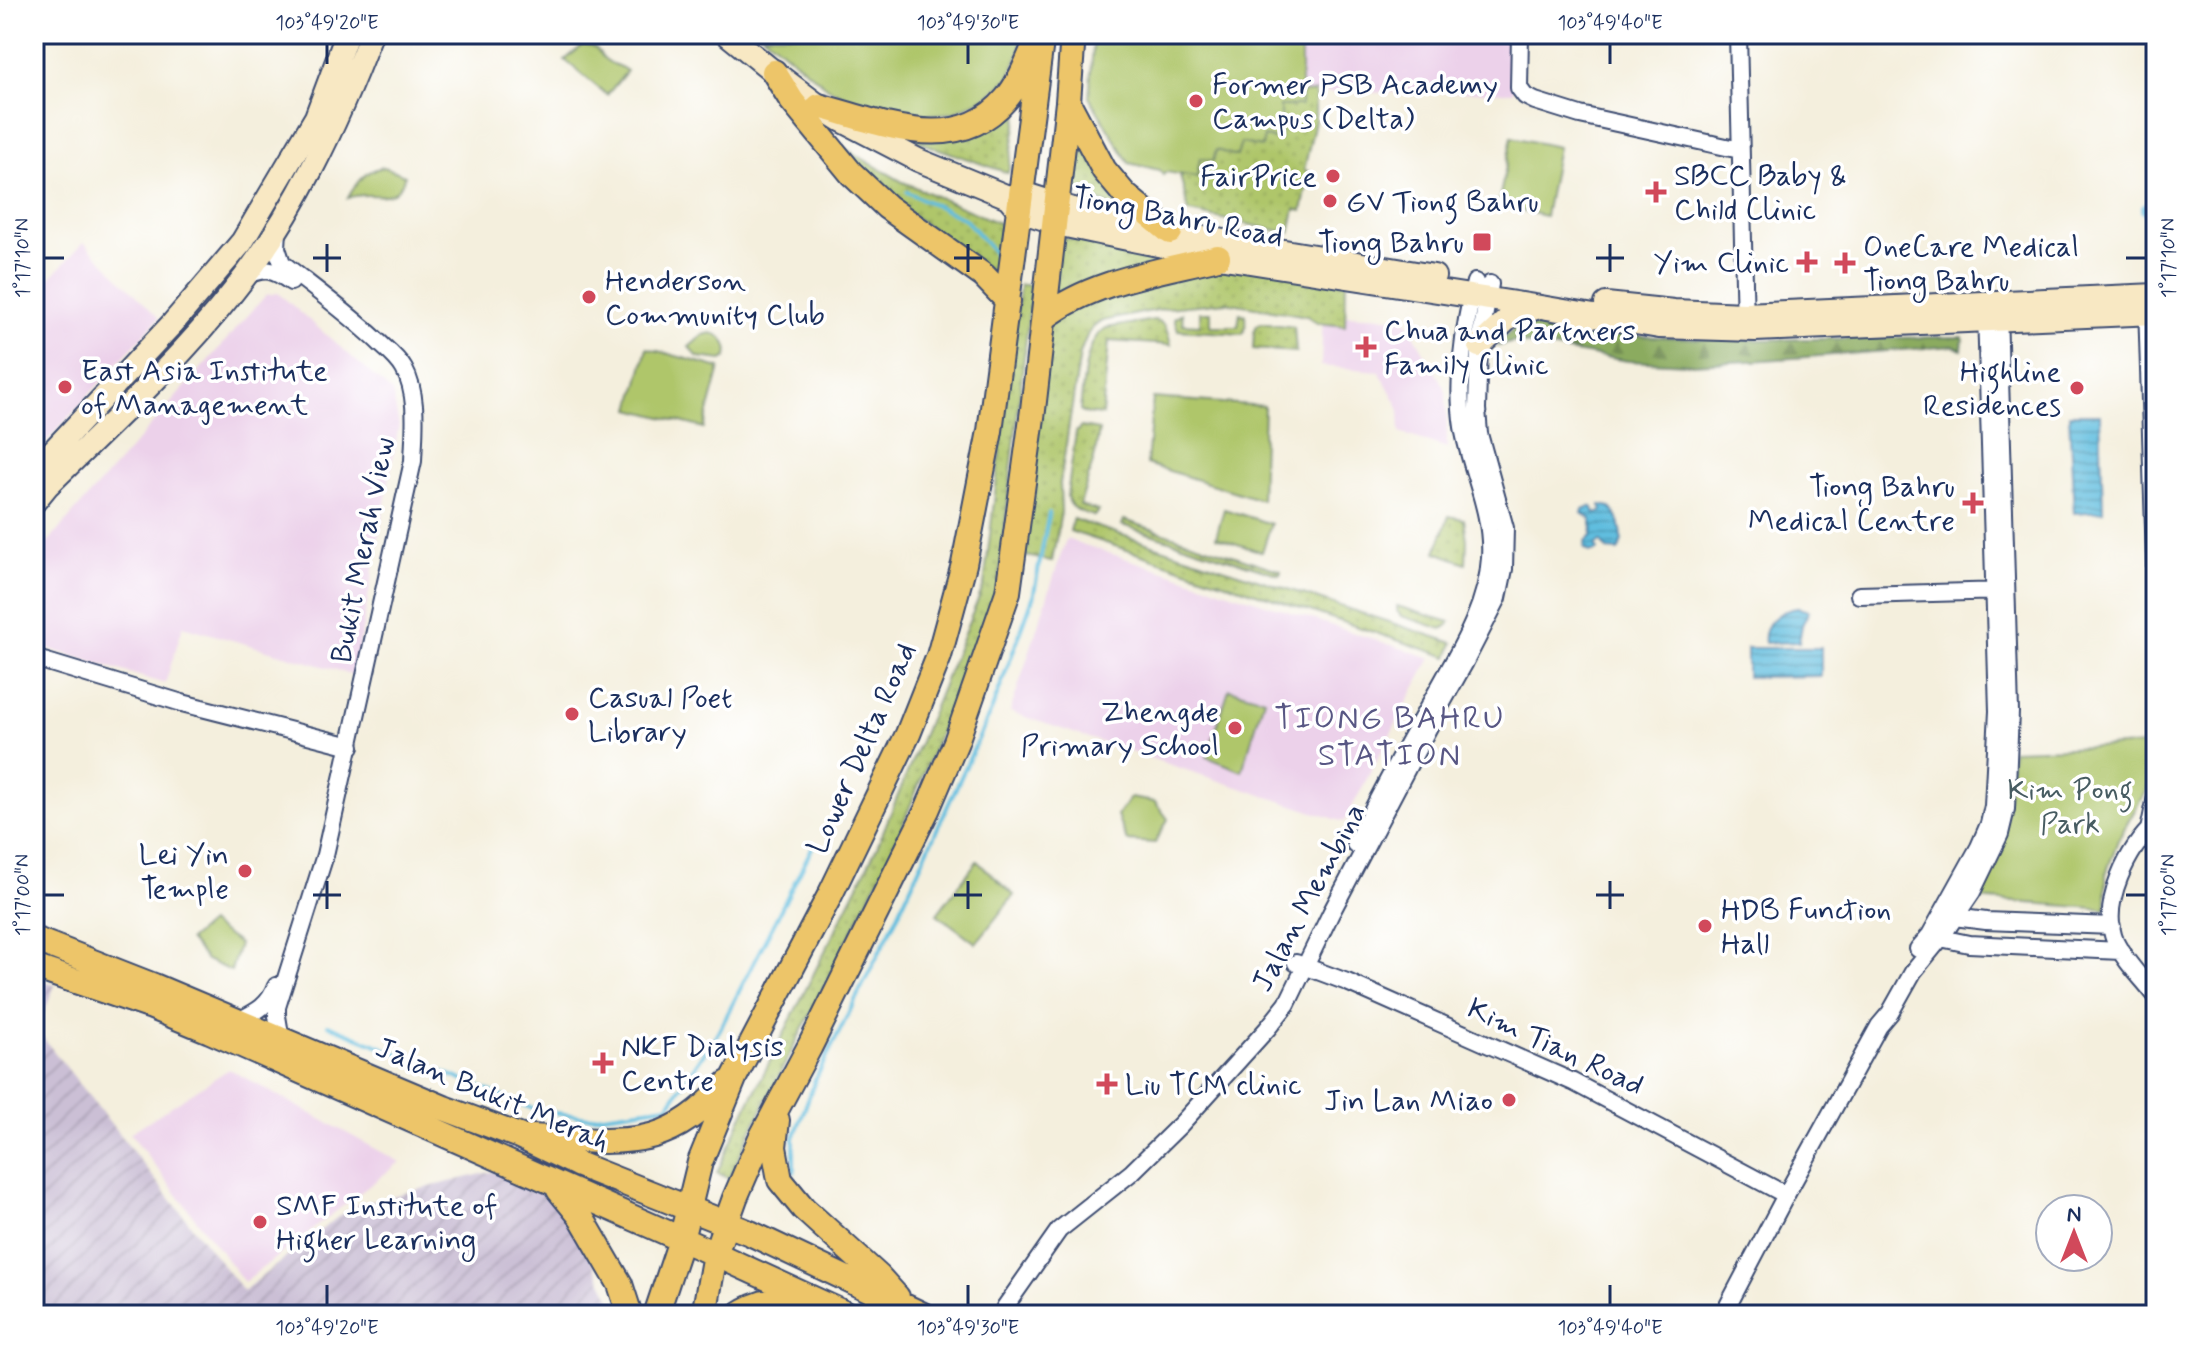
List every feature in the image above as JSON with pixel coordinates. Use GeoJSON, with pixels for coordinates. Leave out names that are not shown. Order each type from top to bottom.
{"type":"FeatureCollection","features":[{"type":"Feature","properties":{"kind":"main road"},"geometry":{"type":"LineString","coordinates":[[34,471],[173,323],[242,242],[316,117],[347,34]]}},
{"type":"Feature","properties":{"kind":"main road"},"geometry":{"type":"LineString","coordinates":[[34,502],[168,365],[245,276],[278,229],[333,124],[371,34]]}},
{"type":"Feature","properties":{"kind":"main road","name":"Tiong Bahru Road"},"geometry":{"type":"LineString","coordinates":[[727,34],[841,120],[918,160],[1055,214],[1218,257],[1744,322]]}},
{"type":"Feature","properties":{"kind":"main road"},"geometry":{"type":"LineString","coordinates":[[819,106],[929,133],[976,124],[1008,97],[1041,34]]}},
{"type":"Feature","properties":{"kind":"main road","name":"Lower Delta Road"},"geometry":{"type":"LineString","coordinates":[[656,1315],[681,1240],[700,1162],[735,1076],[830,895],[908,734],[939,656],[964,564],[990,431],[1008,301],[1017,200],[1041,34]]}},
{"type":"Feature","properties":{"kind":"main road"},"geometry":{"type":"LineString","coordinates":[[704,1315],[715,1254],[725,1223],[760,1140],[782,1102],[927,810],[956,742],[1008,592],[1044,318],[1073,34]]}},
{"type":"Feature","properties":{"kind":"main road"},"geometry":{"type":"LineString","coordinates":[[774,72],[792,101],[851,173],[887,207],[984,276],[1008,301]]}},
{"type":"Feature","properties":{"kind":"main road"},"geometry":{"type":"LineString","coordinates":[[1068,102],[1104,170],[1125,195],[1170,232]]}},
{"type":"Feature","properties":{"kind":"main road","name":"Tiong Bahru Road"},"geometry":{"type":"LineString","coordinates":[[1055,214],[1170,232],[1481,290],[1541,307],[1659,327],[2151,304]]}},
{"type":"Feature","properties":{"kind":"main road"},"geometry":{"type":"LineString","coordinates":[[1044,318],[1063,304],[1100,287],[1218,257]]}},
{"type":"Feature","properties":{"kind":"main road"},"geometry":{"type":"LineString","coordinates":[[1479,346],[1511,316],[1541,307]]}},
{"type":"Feature","properties":{"kind":"main road","name":"Jalan Bukit Merah"},"geometry":{"type":"LineString","coordinates":[[34,939],[725,1223],[914,1311]]}},
{"type":"Feature","properties":{"kind":"main road","name":"Jalan Bukit Merah"},"geometry":{"type":"LineString","coordinates":[[34,967],[167,1013],[848,1315]]}},
{"type":"Feature","properties":{"kind":"main road"},"geometry":{"type":"LineString","coordinates":[[519,1136],[608,1140],[637,1139],[661,1133],[702,1109],[735,1076]]}},
{"type":"Feature","properties":{"kind":"main road"},"geometry":{"type":"LineString","coordinates":[[782,1102],[775,1127],[774,1147],[780,1180],[803,1208],[914,1311]]}},
{"type":"Feature","properties":{"kind":"main road"},"geometry":{"type":"LineString","coordinates":[[554,1185],[581,1217],[620,1284],[630,1315]]}},
{"type":"Feature","properties":{"kind":"main road"},"geometry":{"type":"LineString","coordinates":[[738,1315],[765,1301],[809,1297]]}},
{"type":"Feature","properties":{"kind":"street"},"geometry":{"type":"LineString","coordinates":[[1520,34],[1519,88],[1525,96],[1580,115],[1740,150]]}},
{"type":"Feature","properties":{"kind":"street"},"geometry":{"type":"LineString","coordinates":[[1738,34],[1744,322]]}},
{"type":"Feature","properties":{"kind":"street","name":"Bukit Merah View"},"geometry":{"type":"LineString","coordinates":[[238,1021],[267,1004],[303,908],[345,749],[413,461],[415,423],[408,377],[399,361],[282,263],[277,248],[278,229]]}},
{"type":"Feature","properties":{"kind":"street","name":"Bukit Merah View"},"geometry":{"type":"LineString","coordinates":[[245,276],[275,271],[372,344],[393,365],[400,380],[405,395],[407,428],[404,460],[325,855],[280,995],[277,1016],[281,1040]]}},
{"type":"Feature","properties":{"kind":"street","name":"Jalan Membina"},"geometry":{"type":"LineString","coordinates":[[992,1315],[1053,1225],[1128,1166],[1227,1061],[1279,999],[1331,913],[1475,630],[1498,598],[1506,553],[1505,528],[1479,434],[1481,290]]}},
{"type":"Feature","properties":{"kind":"street","name":"Jalan Membina"},"geometry":{"type":"LineString","coordinates":[[1475,630],[1490,562],[1491,534],[1463,428],[1461,389],[1481,290]]}},
{"type":"Feature","properties":{"kind":"street"},"geometry":{"type":"LineString","coordinates":[[2151,304],[2156,595]]}},
{"type":"Feature","properties":{"kind":"street"},"geometry":{"type":"LineString","coordinates":[[1948,916],[1972,892],[2000,834],[2006,809],[1992,311]]}},
{"type":"Feature","properties":{"kind":"street"},"geometry":{"type":"LineString","coordinates":[[1859,595],[2000,591]]}},
{"type":"Feature","properties":{"kind":"street"},"geometry":{"type":"LineString","coordinates":[[34,658],[345,749]]}},
{"type":"Feature","properties":{"kind":"street"},"geometry":{"type":"LineString","coordinates":[[34,665],[145,699],[345,749]]}},
{"type":"Feature","properties":{"kind":"street"},"geometry":{"type":"LineString","coordinates":[[1723,1315],[1879,1026],[1882,1009],[1889,996],[1913,955],[1935,937],[1948,916],[1989,824],[2004,712]]}},
{"type":"Feature","properties":{"kind":"street"},"geometry":{"type":"LineString","coordinates":[[2156,797],[2152,826],[2127,858],[2115,890],[2112,926],[2121,951],[2156,996]]}},
{"type":"Feature","properties":{"kind":"street"},"geometry":{"type":"LineString","coordinates":[[1972,892],[1974,906],[1986,921]]}},
{"type":"Feature","properties":{"kind":"street"},"geometry":{"type":"LineString","coordinates":[[1948,916],[1986,921],[2112,926]]}},
{"type":"Feature","properties":{"kind":"street"},"geometry":{"type":"LineString","coordinates":[[1935,937],[1969,944],[2121,951]]}},
{"type":"Feature","properties":{"kind":"street","name":"Jalan Membina"},"geometry":{"type":"LineString","coordinates":[[1002,1315],[1059,1230],[1132,1172],[1181,1124],[1267,1029],[1287,1004],[1301,965]]}},
{"type":"Feature","properties":{"kind":"street","name":"Kim Tian Road"},"geometry":{"type":"LineString","coordinates":[[1301,965],[1347,982],[1573,1082],[1786,1195]]}},
{"type":"Feature","properties":{"kind":"shaded area","name":"Former PSB Academy Campus (Delta)"},"geometry":{"type":"Polygon","coordinates":[[[1094,34],[1514,34],[1513,92],[1302,93],[1301,106],[1280,140],[1237,156],[1213,161],[1197,177],[1180,175],[1129,163],[1089,97],[1094,34]]]}},
{"type":"Feature","properties":{"kind":"shaded area","name":"East Asia Institute of Management"},"geometry":{"type":"Polygon","coordinates":[[[84,242],[159,318],[34,455],[34,295],[84,242]]]}},
{"type":"Feature","properties":{"kind":"shaded area"},"geometry":{"type":"Polygon","coordinates":[[[278,293],[392,392],[399,425],[354,675],[183,626],[165,684],[34,644],[34,558],[266,295],[278,293]]]}},
{"type":"Feature","properties":{"kind":"shaded area"},"geometry":{"type":"Polygon","coordinates":[[[1323,314],[1405,318],[1446,391],[1447,448],[1400,433],[1399,407],[1379,371],[1321,366],[1323,314]]]}},
{"type":"Feature","properties":{"kind":"shaded area"},"geometry":{"type":"Polygon","coordinates":[[[1066,539],[1431,658],[1344,822],[1010,712],[1066,539]]]}},
{"type":"Feature","properties":{"kind":"shaded area"},"geometry":{"type":"Polygon","coordinates":[[[34,977],[55,985],[37,1030],[243,1291],[352,1206],[494,1171],[550,1197],[578,1233],[619,1315],[34,1315],[34,977]]]}},
{"type":"Feature","properties":{"kind":"shaded area","name":"SMF Institute of Higher Learning"},"geometry":{"type":"Polygon","coordinates":[[[229,1069],[400,1162],[244,1282],[130,1133],[229,1069]]]}},
{"type":"Feature","properties":{"kind":"green space"},"geometry":{"type":"Polygon","coordinates":[[[762,34],[1023,34],[1019,55],[1009,78],[988,96],[953,113],[907,116],[855,101],[828,88],[762,34]]]}},
{"type":"Feature","properties":{"kind":"green space","name":"Former PSB Academy Campus (Delta)"},"geometry":{"type":"Polygon","coordinates":[[[1094,34],[1301,34],[1301,106],[1280,106],[1280,140],[1264,137],[1262,147],[1241,143],[1237,156],[1216,150],[1213,161],[1200,158],[1197,177],[1166,172],[1163,175],[1159,170],[1129,163],[1089,97],[1094,34]]]}},
{"type":"Feature","properties":{"kind":"green space"},"geometry":{"type":"Polygon","coordinates":[[[583,45],[593,47],[605,59],[627,71],[607,95],[565,60],[583,45]]]}},
{"type":"Feature","properties":{"kind":"green space"},"geometry":{"type":"Polygon","coordinates":[[[1022,90],[1008,173],[862,122],[963,129],[1022,90]]]}},
{"type":"Feature","properties":{"kind":"green space"},"geometry":{"type":"Polygon","coordinates":[[[1315,92],[1315,121],[1304,170],[1310,172],[1302,211],[1295,209],[1290,233],[1189,212],[1180,175],[1197,176],[1200,157],[1264,137],[1280,106],[1301,106],[1301,93],[1315,92]]]}},
{"type":"Feature","properties":{"kind":"green space"},"geometry":{"type":"Polygon","coordinates":[[[1072,129],[1143,219],[1078,192],[1072,129]]]}},
{"type":"Feature","properties":{"kind":"green space"},"geometry":{"type":"Polygon","coordinates":[[[1512,137],[1558,147],[1545,216],[1498,205],[1512,137]]]}},
{"type":"Feature","properties":{"kind":"green space"},"geometry":{"type":"Polygon","coordinates":[[[837,144],[903,182],[1001,224],[994,276],[894,201],[837,144]]]}},
{"type":"Feature","properties":{"kind":"green space"},"geometry":{"type":"Polygon","coordinates":[[[384,167],[405,175],[395,192],[348,198],[362,177],[384,167]]]}},
{"type":"Feature","properties":{"kind":"green space"},"geometry":{"type":"Polygon","coordinates":[[[1057,237],[1346,280],[1345,326],[1317,323],[1307,316],[1226,302],[1167,308],[1102,321],[1093,327],[1080,354],[1060,483],[1061,512],[1052,561],[1020,555],[1057,237]]]}},
{"type":"Feature","properties":{"kind":"green space"},"geometry":{"type":"Polygon","coordinates":[[[1020,285],[1032,285],[998,588],[890,856],[729,1178],[717,1173],[876,849],[984,585],[1020,285]]]}},
{"type":"Feature","properties":{"kind":"green space"},"geometry":{"type":"Polygon","coordinates":[[[1200,312],[1211,312],[1211,326],[1238,326],[1240,313],[1246,315],[1246,327],[1243,334],[1178,330],[1174,318],[1182,313],[1183,324],[1200,325],[1200,312]]]}},
{"type":"Feature","properties":{"kind":"green space"},"geometry":{"type":"Polygon","coordinates":[[[1543,318],[1575,321],[1640,336],[1733,340],[1963,337],[1962,350],[1953,346],[1689,364],[1628,361],[1514,342],[1498,346],[1517,326],[1543,318]]]}},
{"type":"Feature","properties":{"kind":"green space"},"geometry":{"type":"Polygon","coordinates":[[[1154,320],[1164,326],[1171,345],[1109,341],[1102,415],[1083,413],[1080,410],[1086,365],[1093,342],[1099,334],[1106,328],[1154,320]]]}},
{"type":"Feature","properties":{"kind":"green space"},"geometry":{"type":"Polygon","coordinates":[[[1261,323],[1294,327],[1296,352],[1253,349],[1254,332],[1261,323]]]}},
{"type":"Feature","properties":{"kind":"green space"},"geometry":{"type":"Polygon","coordinates":[[[711,333],[722,338],[726,345],[727,357],[722,360],[698,357],[689,347],[703,335],[711,333]]]}},
{"type":"Feature","properties":{"kind":"green space"},"geometry":{"type":"Polygon","coordinates":[[[647,348],[720,368],[704,428],[631,409],[647,348]]]}},
{"type":"Feature","properties":{"kind":"green space"},"geometry":{"type":"Polygon","coordinates":[[[1153,398],[1264,406],[1261,500],[1147,464],[1153,398]]]}},
{"type":"Feature","properties":{"kind":"green space"},"geometry":{"type":"Polygon","coordinates":[[[1081,427],[1099,430],[1080,505],[1098,511],[1094,516],[1074,507],[1067,496],[1076,432],[1081,427]]]}},
{"type":"Feature","properties":{"kind":"green space"},"geometry":{"type":"Polygon","coordinates":[[[1224,509],[1271,524],[1262,552],[1216,537],[1224,509]]]}},
{"type":"Feature","properties":{"kind":"green space"},"geometry":{"type":"Polygon","coordinates":[[[1449,516],[1464,519],[1466,563],[1436,552],[1449,516]]]}},
{"type":"Feature","properties":{"kind":"green space"},"geometry":{"type":"Polygon","coordinates":[[[1073,519],[1453,643],[1448,657],[1070,531],[1073,519]]]}},
{"type":"Feature","properties":{"kind":"green space"},"geometry":{"type":"Polygon","coordinates":[[[1124,520],[1281,571],[1280,575],[1122,525],[1124,520]]]}},
{"type":"Feature","properties":{"kind":"green space"},"geometry":{"type":"Polygon","coordinates":[[[1397,606],[1450,622],[1442,629],[1401,616],[1397,606]]]}},
{"type":"Feature","properties":{"kind":"green space","name":"Zhengde Primary School"},"geometry":{"type":"Polygon","coordinates":[[[1229,689],[1264,699],[1242,771],[1207,757],[1229,689]]]}},
{"type":"Feature","properties":{"kind":"green space","name":"Kim Pong Park"},"geometry":{"type":"Polygon","coordinates":[[[2153,745],[2154,776],[2118,840],[2106,874],[2106,909],[1977,899],[2003,844],[2012,750],[2153,745]]]}},
{"type":"Feature","properties":{"kind":"green space"},"geometry":{"type":"Polygon","coordinates":[[[1130,798],[1155,802],[1168,819],[1155,843],[1127,841],[1117,816],[1130,798]]]}},
{"type":"Feature","properties":{"kind":"green space"},"geometry":{"type":"Polygon","coordinates":[[[977,861],[1014,895],[976,943],[937,914],[977,861]]]}},
{"type":"Feature","properties":{"kind":"green space"},"geometry":{"type":"Polygon","coordinates":[[[209,923],[239,944],[231,971],[206,960],[189,940],[209,923]]]}},
{"type":"Feature","properties":{"kind":"water"},"geometry":{"type":"Polygon","coordinates":[[[2069,414],[2100,414],[2103,511],[2074,513],[2069,414]]]}},
{"type":"Feature","properties":{"kind":"water"},"geometry":{"type":"Polygon","coordinates":[[[1601,505],[1610,507],[1619,522],[1622,541],[1618,551],[1607,550],[1601,541],[1595,546],[1596,552],[1584,548],[1593,528],[1591,519],[1582,513],[1583,510],[1592,506],[1595,513],[1602,512],[1601,505]]]}},
{"type":"Feature","properties":{"kind":"water"},"geometry":{"type":"Polygon","coordinates":[[[1798,608],[1809,611],[1799,642],[1765,643],[1769,624],[1785,612],[1798,608]]]}},
{"type":"Feature","properties":{"kind":"water"},"geometry":{"type":"Polygon","coordinates":[[[1747,648],[1821,648],[1821,676],[1747,677],[1747,648]]]}},
{"type":"Feature","properties":{"kind":"waterway"},"geometry":{"type":"LineString","coordinates":[[907,192],[965,219],[995,254]]}},
{"type":"Feature","properties":{"kind":"waterway"},"geometry":{"type":"LineString","coordinates":[[2147,209],[2156,209]]}},
{"type":"Feature","properties":{"kind":"waterway"},"geometry":{"type":"LineString","coordinates":[[794,1172],[794,1138],[815,1080],[896,919],[992,709],[1033,598],[1049,513]]}},
{"type":"Feature","properties":{"kind":"waterway"},"geometry":{"type":"LineString","coordinates":[[328,1025],[538,1111],[589,1117],[668,1106],[719,1031],[813,846]]}},
{"type":"Feature","properties":{"kind":"place","name":"Former PSB Academy Campus (Delta)"},"geometry":{"type":"Point","coordinates":[1196,101]}},
{"type":"Feature","properties":{"kind":"place","name":"FairPrice"},"geometry":{"type":"Point","coordinates":[1333,176]}},
{"type":"Feature","properties":{"kind":"place","name":"SBCC Baby & Child Clinic"},"geometry":{"type":"Point","coordinates":[1656,192]}},
{"type":"Feature","properties":{"kind":"place","name":"GV Tiong Bahru"},"geometry":{"type":"Point","coordinates":[1330,201]}},
{"type":"Feature","properties":{"kind":"place","name":"Tiong Bahru"},"geometry":{"type":"Point","coordinates":[1482,242]}},
{"type":"Feature","properties":{"kind":"place","name":"Yim Clinic"},"geometry":{"type":"Point","coordinates":[1807,262]}},
{"type":"Feature","properties":{"kind":"place","name":"OneCare Medical Tiong Bahru"},"geometry":{"type":"Point","coordinates":[1845,263]}},
{"type":"Feature","properties":{"kind":"place","name":"Henderson Community Club"},"geometry":{"type":"Point","coordinates":[589,297]}},
{"type":"Feature","properties":{"kind":"place","name":"Chua and Partners Family Clinic"},"geometry":{"type":"Point","coordinates":[1366,347]}},
{"type":"Feature","properties":{"kind":"place","name":"East Asia Institute of Management"},"geometry":{"type":"Point","coordinates":[65,387]}},
{"type":"Feature","properties":{"kind":"place","name":"Highline Residences"},"geometry":{"type":"Point","coordinates":[2077,388]}},
{"type":"Feature","properties":{"kind":"place","name":"Tiong Bahru Medical Centre"},"geometry":{"type":"Point","coordinates":[1973,503]}},
{"type":"Feature","properties":{"kind":"place","name":"Casual Poet Library"},"geometry":{"type":"Point","coordinates":[572,714]}},
{"type":"Feature","properties":{"kind":"place","name":"Zhengde Primary School"},"geometry":{"type":"Point","coordinates":[1235,728]}},
{"type":"Feature","properties":{"kind":"place","name":"Lei Yin Temple"},"geometry":{"type":"Point","coordinates":[245,871]}},
{"type":"Feature","properties":{"kind":"place","name":"HDB Function Hall"},"geometry":{"type":"Point","coordinates":[1705,926]}},
{"type":"Feature","properties":{"kind":"place","name":"NKF Dialysis Centre"},"geometry":{"type":"Point","coordinates":[603,1063]}},
{"type":"Feature","properties":{"kind":"place","name":"Liu TCM clinic"},"geometry":{"type":"Point","coordinates":[1107,1084]}},
{"type":"Feature","properties":{"kind":"place","name":"Jin Lan Miao"},"geometry":{"type":"Point","coordinates":[1509,1100]}},
{"type":"Feature","properties":{"kind":"place","name":"SMF Institute of Higher Learning"},"geometry":{"type":"Point","coordinates":[260,1222]}},
{"type":"Feature","properties":{"kind":"district","name":"TIONG BAHRU STATION"},"geometry":{"type":"Point","coordinates":[1390,736]}}]}
